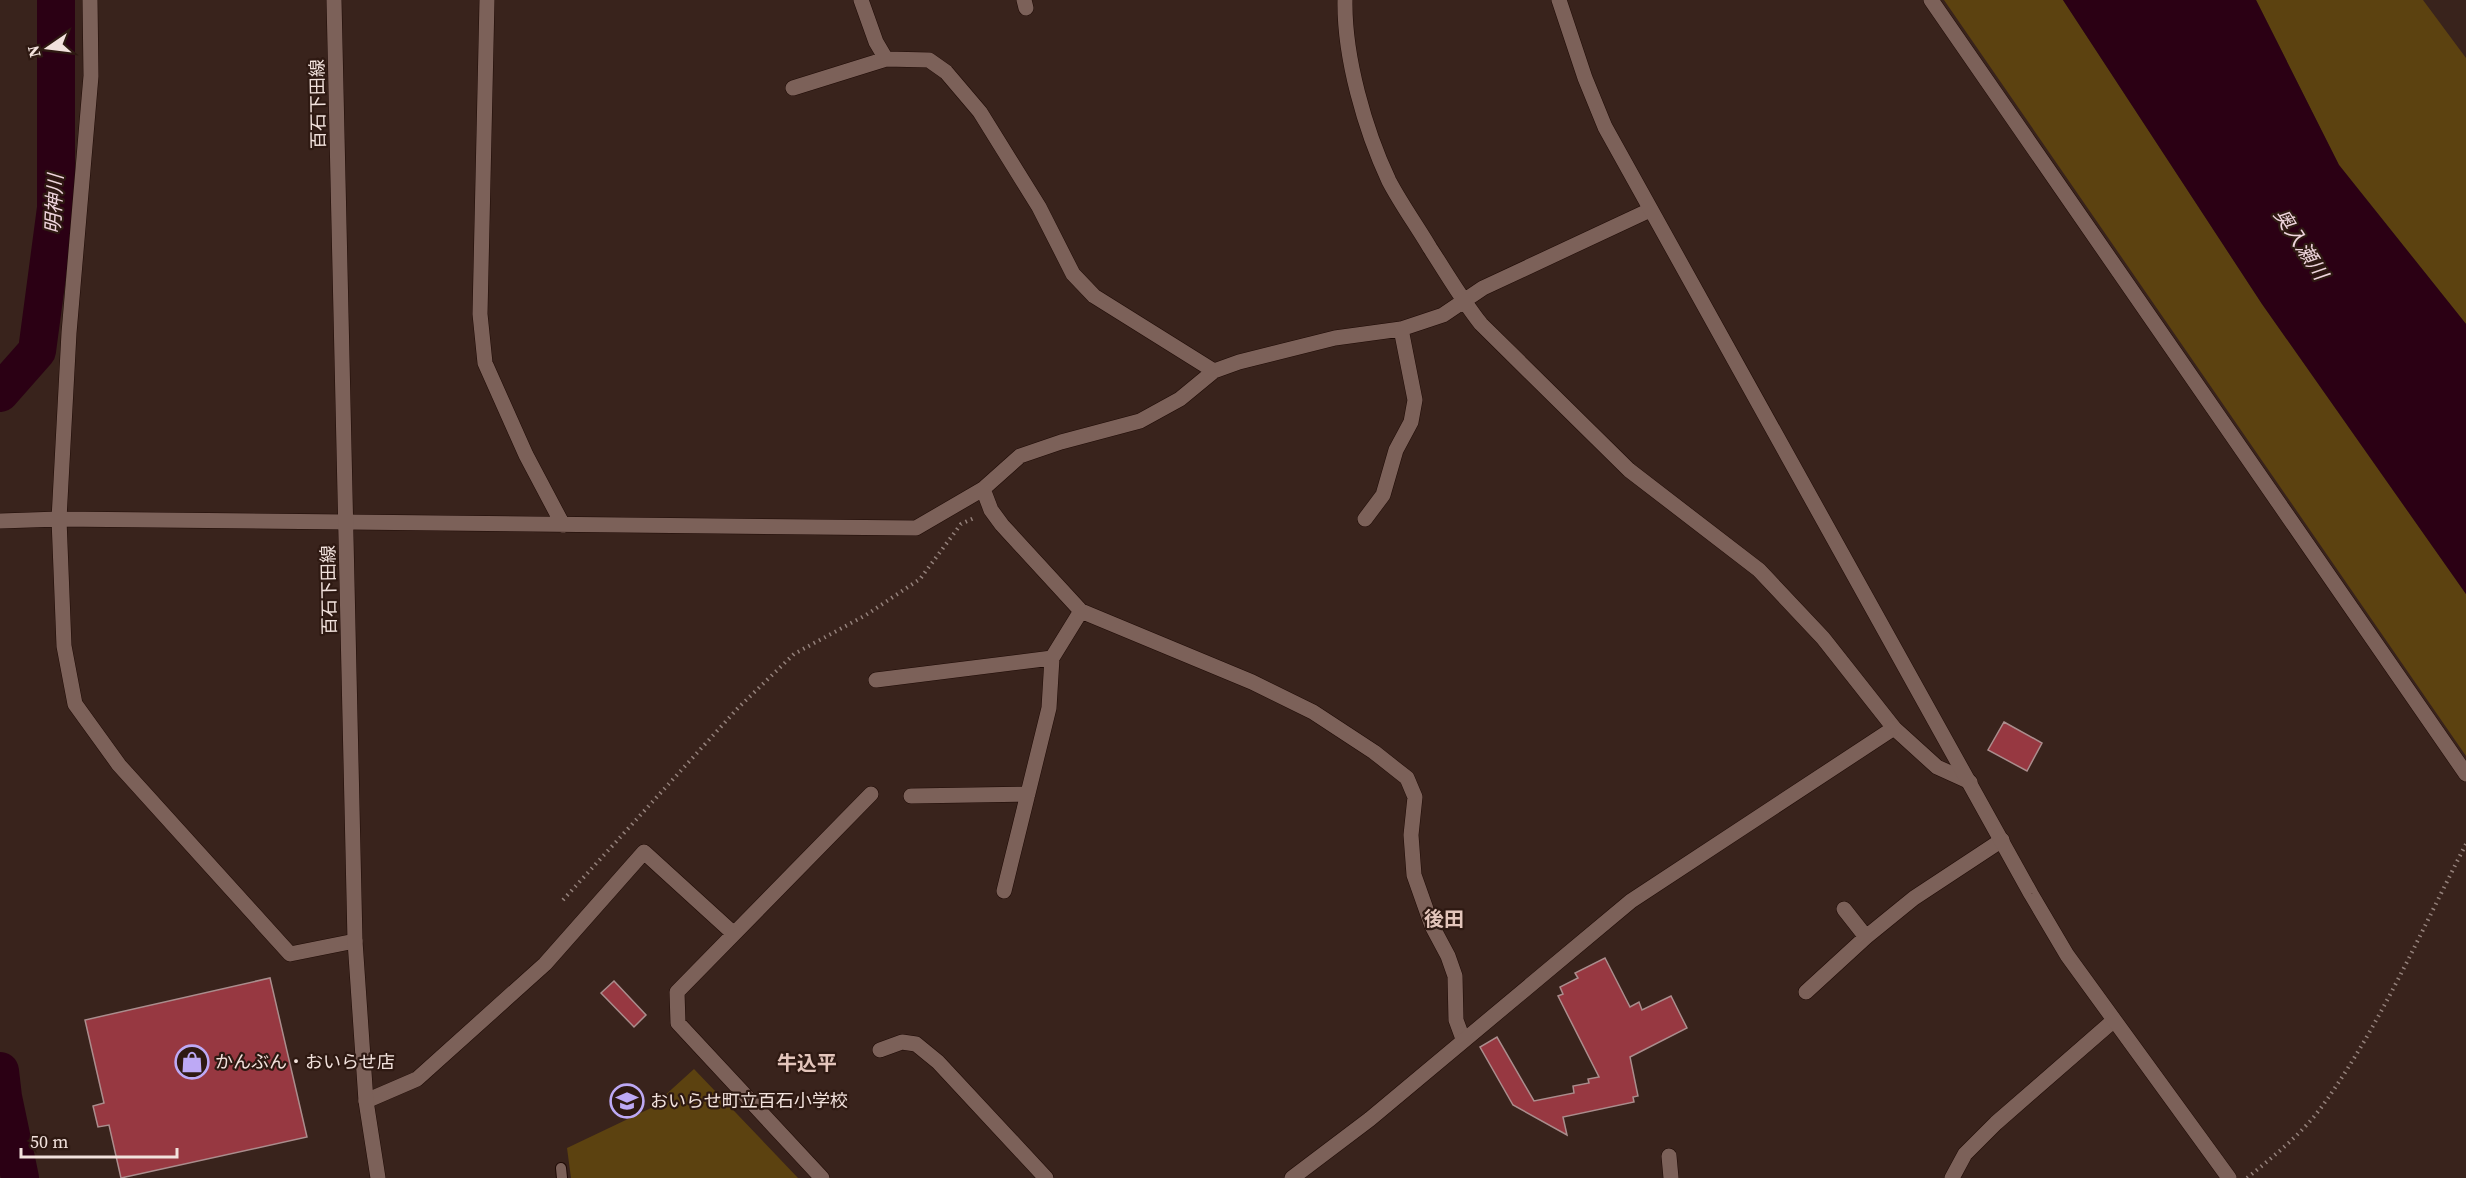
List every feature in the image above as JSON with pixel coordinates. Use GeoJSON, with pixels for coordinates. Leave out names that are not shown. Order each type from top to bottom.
{"type":"FeatureCollection","features":[{"type":"Feature","properties":{"kind":"street"},"geometry":{"type":"LineString","coordinates":[[90,0],[91,76],[69,333],[59,519],[64,646],[75,704],[119,765],[290,954],[355,941]]}},
{"type":"Feature","properties":{"kind":"street","name":"百石下田線"},"geometry":{"type":"LineString","coordinates":[[334,0],[348,523],[355,941],[366,1101],[378,1178]]}},
{"type":"Feature","properties":{"kind":"street"},"geometry":{"type":"LineString","coordinates":[[487,0],[480,314],[485,363],[526,455],[563,525]]}},
{"type":"Feature","properties":{"kind":"street"},"geometry":{"type":"LineString","coordinates":[[861,0],[876,42],[886,59]]}},
{"type":"Feature","properties":{"kind":"street"},"geometry":{"type":"LineString","coordinates":[[1346,0],[1345,22],[1352,70],[1373,138],[1390,182],[1464,302],[1481,324],[1629,470],[1759,570],[1823,638],[1894,728],[1937,767],[1970,782]]}},
{"type":"Feature","properties":{"kind":"street"},"geometry":{"type":"LineString","coordinates":[[1559,0],[1585,78],[1605,127],[2067,955],[2229,1178]]}},
{"type":"Feature","properties":{"kind":"street"},"geometry":{"type":"LineString","coordinates":[[1931,0],[2466,774]]}},
{"type":"Feature","properties":{"kind":"street"},"geometry":{"type":"LineString","coordinates":[[793,88],[886,59],[929,60],[946,72],[980,112],[1039,207],[1073,274],[1094,296],[1214,371]]}},
{"type":"Feature","properties":{"kind":"street"},"geometry":{"type":"LineString","coordinates":[[0,521],[59,519],[916,528],[983,489],[1020,456],[1061,442],[1140,421],[1180,399],[1214,371],[1239,362],[1335,338],[1401,329],[1443,315],[1482,288],[1650,210]]}},
{"type":"Feature","properties":{"kind":"street"},"geometry":{"type":"LineString","coordinates":[[1365,519],[1383,495],[1396,450],[1411,422],[1415,400],[1401,329]]}},
{"type":"Feature","properties":{"kind":"street"},"geometry":{"type":"LineString","coordinates":[[983,489],[991,510],[1002,525],[1081,610],[1252,682],[1313,712],[1374,752],[1407,778],[1415,797],[1411,835],[1414,875],[1427,915],[1448,956],[1455,976],[1456,1020],[1463,1039]]}},
{"type":"Feature","properties":{"kind":"street"},"geometry":{"type":"LineString","coordinates":[[1004,891],[1049,708],[1053,658],[1081,610]]}},
{"type":"Feature","properties":{"kind":"street"},"geometry":{"type":"LineString","coordinates":[[876,680],[1053,658]]}},
{"type":"Feature","properties":{"kind":"street"},"geometry":{"type":"LineString","coordinates":[[1292,1178],[1370,1119],[1631,901],[1894,728]]}},
{"type":"Feature","properties":{"kind":"street"},"geometry":{"type":"LineString","coordinates":[[822,1178],[678,1023],[676,992],[871,794]]}},
{"type":"Feature","properties":{"kind":"street"},"geometry":{"type":"LineString","coordinates":[[911,796],[1028,794]]}},
{"type":"Feature","properties":{"kind":"street"},"geometry":{"type":"LineString","coordinates":[[1806,992],[1866,937],[1914,898],[2002,840]]}},
{"type":"Feature","properties":{"kind":"street"},"geometry":{"type":"LineString","coordinates":[[366,1101],[417,1079],[545,964],[644,852],[734,934]]}},
{"type":"Feature","properties":{"kind":"street"},"geometry":{"type":"LineString","coordinates":[[1844,909],[1866,937]]}},
{"type":"Feature","properties":{"kind":"street"},"geometry":{"type":"LineString","coordinates":[[1952,1178],[1965,1154],[1996,1123],[2113,1021]]}},
{"type":"Feature","properties":{"kind":"street"},"geometry":{"type":"LineString","coordinates":[[880,1050],[902,1042],[916,1044],[938,1062],[1046,1178]]}},
{"type":"Feature","properties":{"kind":"street"},"geometry":{"type":"LineString","coordinates":[[1669,1156],[1671,1178]]}},
{"type":"Feature","properties":{"kind":"path"},"geometry":{"type":"LineString","coordinates":[[563,900],[738,708],[794,654],[866,615],[920,579],[962,524],[991,510]]}},
{"type":"Feature","properties":{"kind":"path"},"geometry":{"type":"LineString","coordinates":[[2247,1178],[2281,1151],[2322,1107],[2367,1036],[2466,843]]}},
{"type":"Feature","properties":{"kind":"shaded area"},"geometry":{"type":"Polygon","coordinates":[[[1944,0],[2063,0],[2262,304],[2466,594],[2466,756],[1944,0]]]}},
{"type":"Feature","properties":{"kind":"shaded area"},"geometry":{"type":"Polygon","coordinates":[[[2256,0],[2423,0],[2466,58],[2466,324],[2339,165],[2256,0]]]}},
{"type":"Feature","properties":{"kind":"shaded area"},"geometry":{"type":"Polygon","coordinates":[[[694,1069],[798,1178],[571,1178],[567,1148],[651,1108],[694,1069]]]}},
{"type":"Feature","properties":{"kind":"water","name":"奥入瀬川"},"geometry":{"type":"Polygon","coordinates":[[[2063,0],[2256,0],[2339,165],[2466,324],[2466,594],[2262,304],[2063,0]]]}},
{"type":"Feature","properties":{"kind":"building"},"geometry":{"type":"Polygon","coordinates":[[[2004,722],[2042,743],[2027,771],[1988,750],[2004,722]]]}},
{"type":"Feature","properties":{"kind":"building"},"geometry":{"type":"Polygon","coordinates":[[[1605,958],[1630,1007],[1639,1002],[1642,1010],[1671,996],[1687,1028],[1630,1057],[1638,1096],[1633,1097],[1634,1102],[1563,1117],[1567,1135],[1513,1105],[1480,1047],[1497,1037],[1534,1101],[1574,1093],[1573,1086],[1589,1083],[1588,1079],[1599,1077],[1558,996],[1563,994],[1560,987],[1578,978],[1575,973],[1605,958]]]}},
{"type":"Feature","properties":{"kind":"building","name":"かんぶん・おいらせ店"},"geometry":{"type":"Polygon","coordinates":[[[270,978],[307,1137],[121,1178],[109,1125],[98,1127],[93,1106],[104,1103],[85,1020],[270,978]]]}},
{"type":"Feature","properties":{"kind":"building"},"geometry":{"type":"Polygon","coordinates":[[[614,981],[646,1015],[634,1027],[601,993],[614,981]]]}},
{"type":"Feature","properties":{"kind":"waterway","name":"明神川"},"geometry":{"type":"LineString","coordinates":[[0,393],[37,351],[56,208],[56,0]]}},
{"type":"Feature","properties":{"kind":"waterway","name":"明神川"},"geometry":{"type":"LineString","coordinates":[[0,1071],[3,1097],[20,1178]]}},
{"type":"Feature","properties":{"kind":"place","name":"かんぶん・おいらせ店"},"geometry":{"type":"Point","coordinates":[192,1062]}},
{"type":"Feature","properties":{"kind":"place","name":"おいらせ町立百石小学校"},"geometry":{"type":"Point","coordinates":[627,1101]}},
{"type":"Feature","properties":{"kind":"district","name":"後田"},"geometry":{"type":"Point","coordinates":[1444,919]}},
{"type":"Feature","properties":{"kind":"district","name":"牛込平"},"geometry":{"type":"Point","coordinates":[807,1063]}}]}
